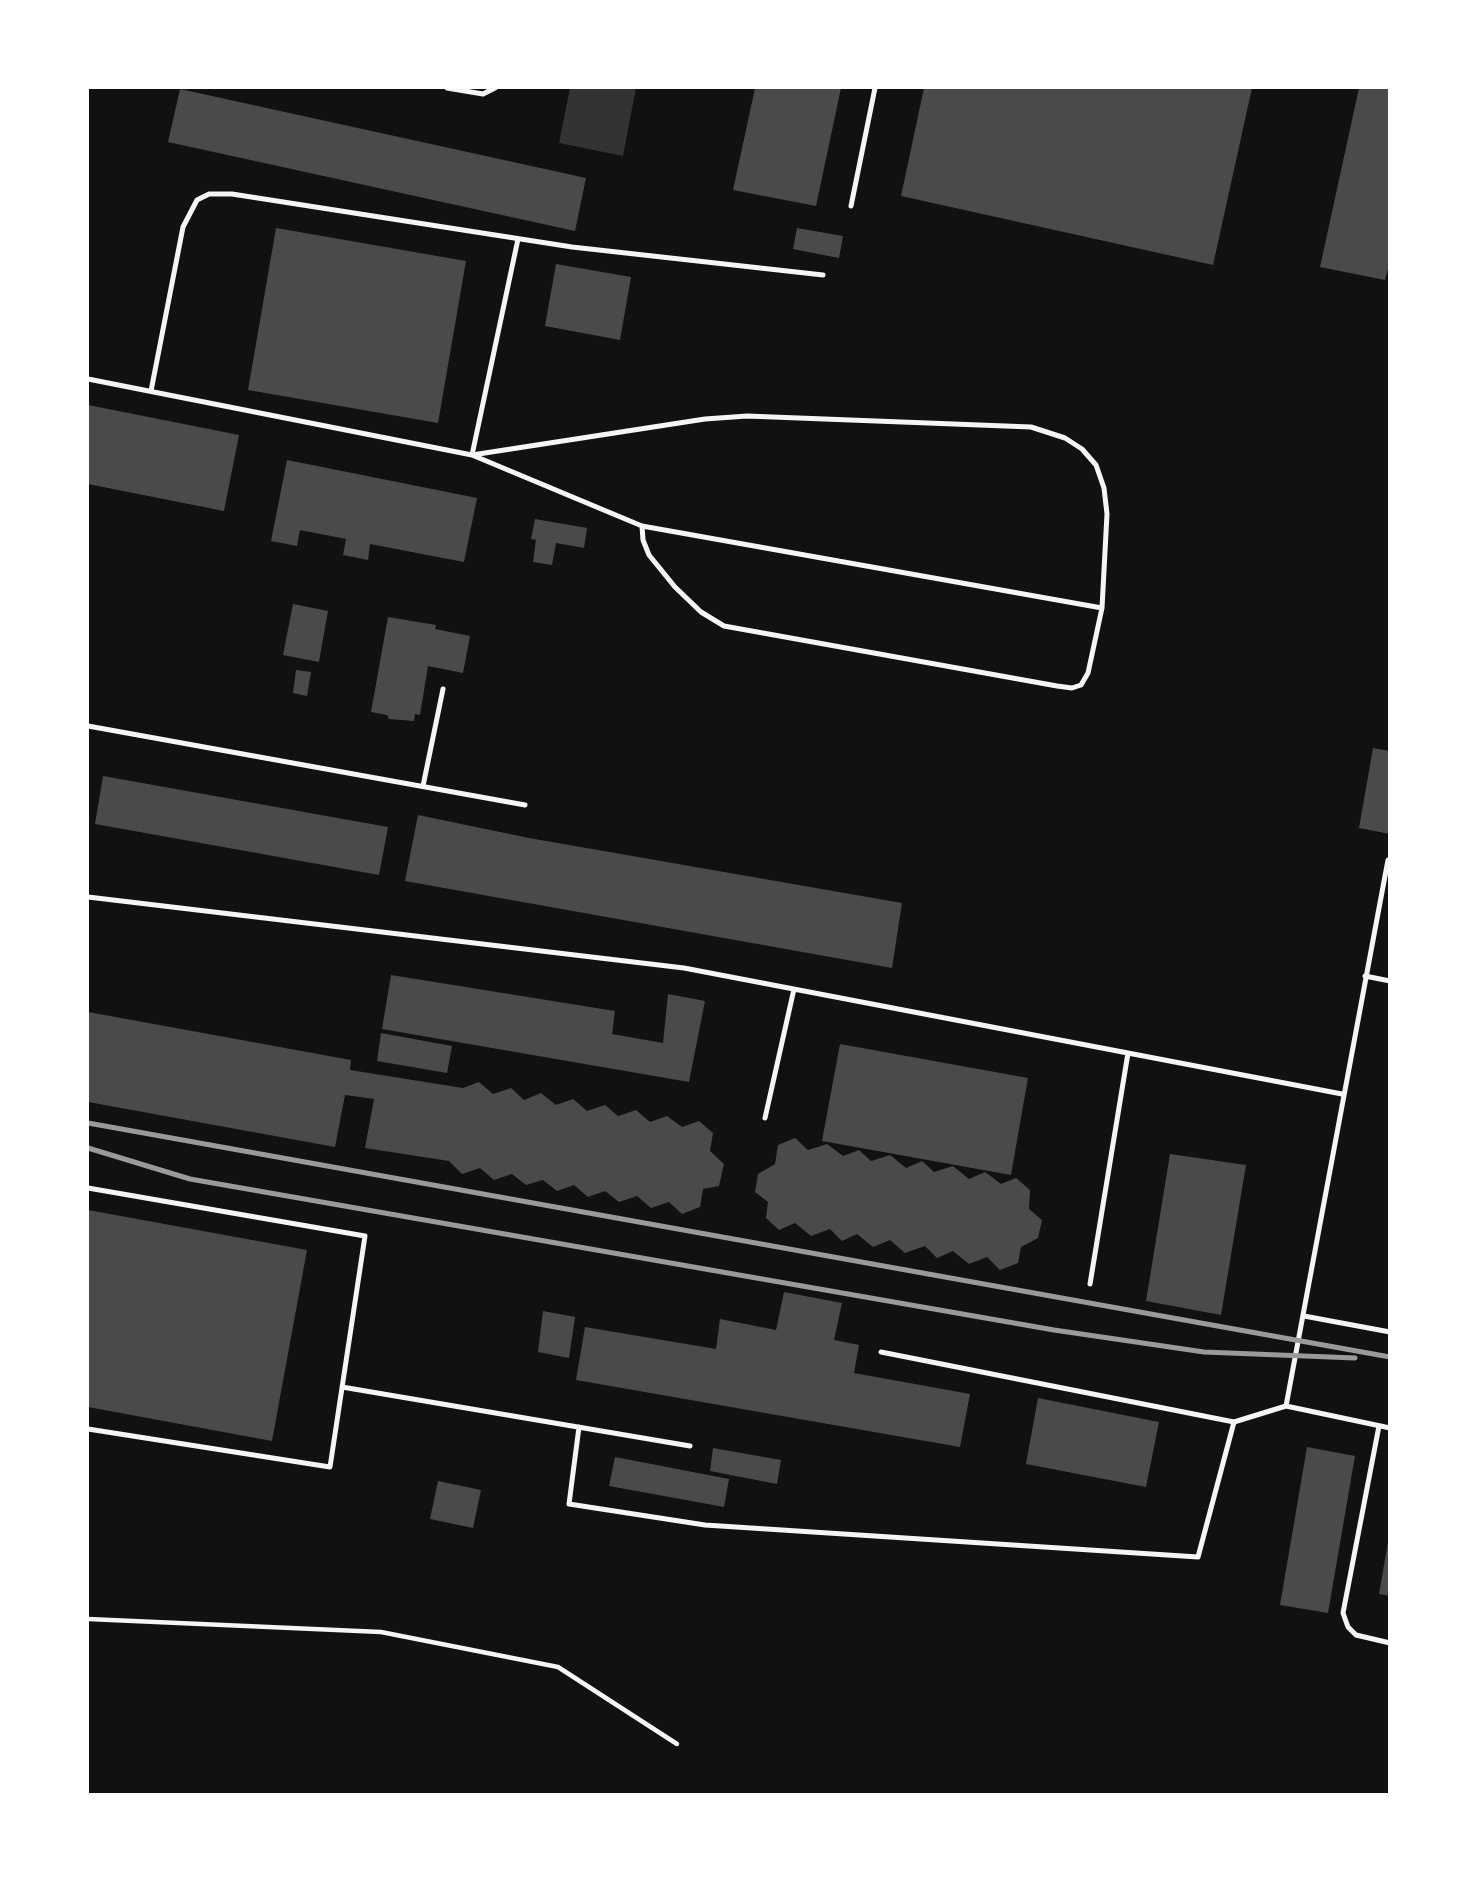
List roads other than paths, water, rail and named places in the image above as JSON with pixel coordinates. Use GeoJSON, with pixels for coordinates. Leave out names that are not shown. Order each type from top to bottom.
{"type":"FeatureCollection","features":[{"type":"Feature","properties":{"kind":"lane"},"geometry":{"type":"LineString","coordinates":[[447,88],[483,94],[495,88]]}},
{"type":"Feature","properties":{"kind":"lane"},"geometry":{"type":"LineString","coordinates":[[851,206],[875,88]]}},
{"type":"Feature","properties":{"kind":"lane"},"geometry":{"type":"LineString","coordinates":[[150,391],[183,227],[197,200],[209,194],[232,194],[518,239],[823,275]]}},
{"type":"Feature","properties":{"kind":"lane"},"geometry":{"type":"LineString","coordinates":[[472,455],[518,239]]}},
{"type":"Feature","properties":{"kind":"lane"},"geometry":{"type":"LineString","coordinates":[[88,379],[472,455],[642,526],[1102,608]]}},
{"type":"Feature","properties":{"kind":"lane"},"geometry":{"type":"LineString","coordinates":[[472,455],[705,419],[747,416],[1031,427],[1065,438],[1082,449],[1096,465],[1107,514],[1102,608],[1088,673],[1081,685],[1072,688],[724,626],[701,612],[675,587],[649,555],[643,540],[642,526]]}},
{"type":"Feature","properties":{"kind":"lane"},"geometry":{"type":"LineString","coordinates":[[423,786],[443,688]]}},
{"type":"Feature","properties":{"kind":"lane"},"geometry":{"type":"LineString","coordinates":[[88,726],[525,805]]}},
{"type":"Feature","properties":{"kind":"lane"},"geometry":{"type":"LineString","coordinates":[[1286,1406],[1342,1094],[1388,860]]}},
{"type":"Feature","properties":{"kind":"lane"},"geometry":{"type":"LineString","coordinates":[[88,897],[684,968],[1342,1094]]}},
{"type":"Feature","properties":{"kind":"lane"},"geometry":{"type":"LineString","coordinates":[[1365,976],[1390,981]]}},
{"type":"Feature","properties":{"kind":"lane"},"geometry":{"type":"LineString","coordinates":[[765,1118],[794,989]]}},
{"type":"Feature","properties":{"kind":"lane"},"geometry":{"type":"LineString","coordinates":[[1090,1283],[1128,1053]]}},
{"type":"Feature","properties":{"kind":"lane"},"geometry":{"type":"LineString","coordinates":[[88,1188],[365,1236],[330,1467],[88,1429]]}},
{"type":"Feature","properties":{"kind":"lane"},"geometry":{"type":"LineString","coordinates":[[1304,1316],[1390,1332]]}},
{"type":"Feature","properties":{"kind":"lane"},"geometry":{"type":"LineString","coordinates":[[881,1352],[1234,1422],[1286,1406],[1390,1428]]}},
{"type":"Feature","properties":{"kind":"lane"},"geometry":{"type":"LineString","coordinates":[[342,1387],[690,1446]]}},
{"type":"Feature","properties":{"kind":"lane"},"geometry":{"type":"LineString","coordinates":[[579,1427],[569,1504],[705,1525],[1198,1557],[1234,1422]]}},
{"type":"Feature","properties":{"kind":"lane"},"geometry":{"type":"LineString","coordinates":[[1379,1426],[1343,1613],[1348,1627],[1356,1635],[1390,1643]]}},
{"type":"Feature","properties":{"kind":"railway"},"geometry":{"type":"LineString","coordinates":[[88,1123],[1390,1357]]}},
{"type":"Feature","properties":{"kind":"railway"},"geometry":{"type":"LineString","coordinates":[[88,1148],[190,1179],[1054,1330],[1204,1352],[1355,1358]]}}]}
